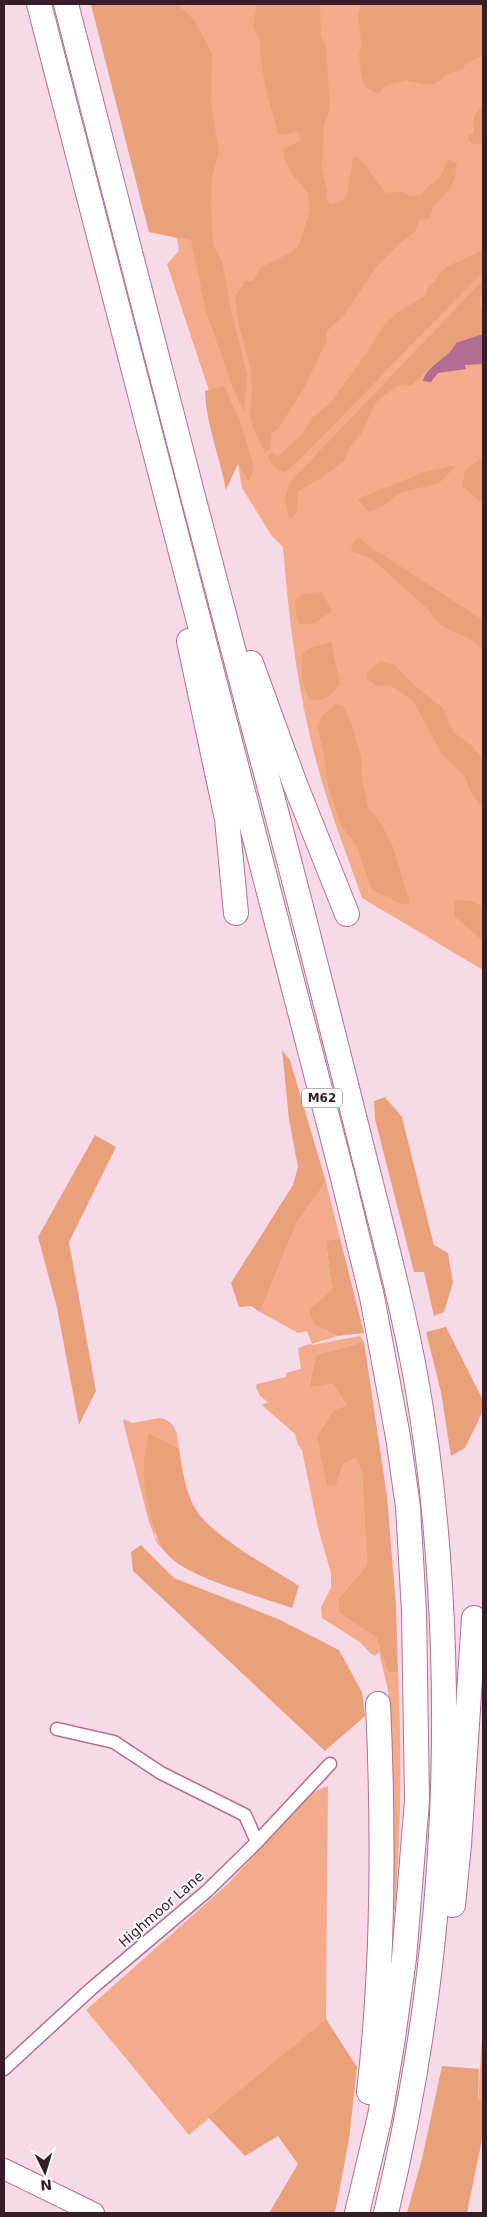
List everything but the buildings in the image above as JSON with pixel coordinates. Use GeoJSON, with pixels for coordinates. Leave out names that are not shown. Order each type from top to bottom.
{"type":"FeatureCollection","features":[{"type":"Feature","properties":{"kind":"highway","name":"M62"},"geometry":{"type":"LineString","coordinates":[[39,4],[280,930],[372,1297],[398,1437],[408,1506],[414,1611],[417,1801],[406,1938],[393,2038],[380,2116],[356,2213]]}},
{"type":"Feature","properties":{"kind":"highway","name":"M62"},"geometry":{"type":"LineString","coordinates":[[66,4],[200,523],[303,910],[397,1289],[416,1380],[427,1454],[438,1563],[446,1733],[443,1820],[434,1942],[418,2064],[404,2139],[386,2213]]}},
{"type":"Feature","properties":{"kind":"highway"},"geometry":{"type":"LineString","coordinates":[[172,517],[190,650],[227,819],[236,913]]}},
{"type":"Feature","properties":{"kind":"highway"},"geometry":{"type":"LineString","coordinates":[[200,523],[294,784],[348,914]]}},
{"type":"Feature","properties":{"kind":"highway"},"geometry":{"type":"LineString","coordinates":[[418,2064],[441,1988],[452,1916],[459,1845],[474,1618]]}},
{"type":"Feature","properties":{"kind":"highway"},"geometry":{"type":"LineString","coordinates":[[356,2213],[373,2061],[380,1947],[383,1854],[378,1704]]}},
{"type":"Feature","properties":{"kind":"main road"},"geometry":{"type":"LineString","coordinates":[[4,2169],[94,2213]]}},
{"type":"Feature","properties":{"kind":"street"},"geometry":{"type":"LineString","coordinates":[[57,1729],[114,1742],[161,1773],[245,1815],[257,1842]]}},
{"type":"Feature","properties":{"kind":"street","name":"Highmoor Lane"},"geometry":{"type":"LineString","coordinates":[[4,2069],[91,1989],[207,1891],[257,1842],[330,1764]]}},
{"type":"Feature","properties":{"kind":"shaded area"},"geometry":{"type":"Polygon","coordinates":[[[91,4],[483,4],[483,970],[362,898],[328,801],[311,741],[295,658],[283,547],[272,536],[242,488],[238,464],[216,412],[167,264],[179,251],[177,238],[149,232],[91,4]]]}},
{"type":"Feature","properties":{"kind":"shaded area"},"geometry":{"type":"Polygon","coordinates":[[[91,4],[177,4],[194,20],[212,53],[211,103],[219,152],[212,176],[213,245],[222,261],[231,310],[247,375],[244,413],[233,388],[206,311],[191,240],[149,232],[91,4]]]}},
{"type":"Feature","properties":{"kind":"shaded area"},"geometry":{"type":"Polygon","coordinates":[[[257,4],[320,4],[321,35],[326,48],[330,110],[324,124],[322,168],[327,191],[326,200],[331,204],[341,202],[347,195],[353,158],[358,157],[362,161],[387,193],[401,191],[410,196],[422,195],[426,188],[437,181],[449,159],[457,164],[452,185],[434,206],[430,218],[419,221],[415,232],[401,242],[376,267],[344,315],[326,332],[327,340],[306,384],[279,428],[271,433],[270,450],[265,453],[253,428],[250,414],[252,392],[250,365],[239,326],[235,296],[245,281],[253,281],[260,268],[293,251],[299,245],[310,210],[308,193],[294,177],[284,159],[284,149],[301,140],[298,131],[284,135],[278,134],[265,85],[260,55],[260,42],[253,26],[257,4]]]}},
{"type":"Feature","properties":{"kind":"shaded area"},"geometry":{"type":"Polygon","coordinates":[[[361,4],[483,4],[483,56],[466,63],[463,69],[447,74],[435,84],[429,85],[407,81],[386,85],[378,94],[364,86],[361,71],[359,54],[362,45],[358,16],[361,4]]]}},
{"type":"Feature","properties":{"kind":"shaded area"},"geometry":{"type":"Polygon","coordinates":[[[483,103],[483,142],[474,145],[468,140],[468,135],[474,133],[474,116],[483,103]]]}},
{"type":"Feature","properties":{"kind":"shaded area"},"geometry":{"type":"Polygon","coordinates":[[[483,249],[483,272],[305,454],[285,472],[274,466],[270,462],[268,455],[272,452],[278,457],[303,433],[312,418],[331,402],[366,354],[384,325],[397,313],[426,295],[428,286],[435,282],[439,275],[449,266],[483,249]]]}},
{"type":"Feature","properties":{"kind":"shaded area"},"geometry":{"type":"Polygon","coordinates":[[[483,280],[480,305],[483,313],[483,334],[471,339],[433,364],[412,385],[397,386],[376,402],[361,434],[350,447],[344,461],[318,480],[298,491],[296,514],[289,519],[285,498],[290,482],[483,280]]]}},
{"type":"Feature","properties":{"kind":"shaded area"},"geometry":{"type":"Polygon","coordinates":[[[483,334],[483,364],[465,365],[466,369],[438,373],[431,382],[423,381],[429,370],[449,353],[456,343],[483,334]]]}},
{"type":"Feature","properties":{"kind":"shaded area"},"geometry":{"type":"Polygon","coordinates":[[[224,386],[241,424],[254,467],[249,482],[238,464],[226,490],[208,416],[205,391],[224,386]]]}},
{"type":"Feature","properties":{"kind":"shaded area"},"geometry":{"type":"Polygon","coordinates":[[[483,459],[483,504],[462,486],[465,470],[483,459]]]}},
{"type":"Feature","properties":{"kind":"shaded area"},"geometry":{"type":"Polygon","coordinates":[[[457,465],[439,483],[399,493],[383,506],[369,512],[357,499],[427,471],[457,465]]]}},
{"type":"Feature","properties":{"kind":"shaded area"},"geometry":{"type":"Polygon","coordinates":[[[358,537],[483,620],[483,650],[471,640],[437,622],[430,611],[372,559],[353,552],[351,546],[358,537]]]}},
{"type":"Feature","properties":{"kind":"shaded area"},"geometry":{"type":"Polygon","coordinates":[[[322,592],[332,611],[315,623],[300,625],[296,613],[295,600],[302,594],[322,592]]]}},
{"type":"Feature","properties":{"kind":"shaded area"},"geometry":{"type":"Polygon","coordinates":[[[331,642],[340,684],[323,699],[309,699],[302,679],[302,654],[312,647],[331,642]]]}},
{"type":"Feature","properties":{"kind":"shaded area"},"geometry":{"type":"Polygon","coordinates":[[[381,661],[395,665],[416,687],[443,708],[453,732],[470,744],[483,759],[483,809],[471,793],[465,776],[443,756],[413,701],[390,685],[377,686],[367,679],[368,671],[381,661]]]}},
{"type":"Feature","properties":{"kind":"shaded area"},"geometry":{"type":"Polygon","coordinates":[[[336,704],[343,706],[353,728],[361,757],[362,779],[368,807],[382,825],[393,847],[410,903],[401,904],[372,890],[356,845],[341,825],[328,786],[323,750],[317,726],[324,714],[336,704]]]}},
{"type":"Feature","properties":{"kind":"shaded area"},"geometry":{"type":"Polygon","coordinates":[[[455,900],[474,901],[483,908],[483,941],[454,916],[455,900]]]}},
{"type":"Feature","properties":{"kind":"shaded area"},"geometry":{"type":"Polygon","coordinates":[[[282,1050],[290,1060],[326,1182],[297,1222],[260,1312],[251,1306],[239,1307],[231,1283],[293,1185],[298,1167],[289,1119],[282,1050]]]}},
{"type":"Feature","properties":{"kind":"shaded area"},"geometry":{"type":"Polygon","coordinates":[[[385,1097],[402,1117],[434,1245],[448,1253],[453,1283],[444,1312],[434,1316],[424,1272],[414,1272],[375,1119],[374,1101],[385,1097]]]}},
{"type":"Feature","properties":{"kind":"shaded area"},"geometry":{"type":"Polygon","coordinates":[[[95,1135],[116,1147],[69,1242],[96,1391],[79,1425],[57,1308],[38,1237],[95,1135]]]}},
{"type":"Feature","properties":{"kind":"shaded area"},"geometry":{"type":"Polygon","coordinates":[[[326,1182],[340,1238],[326,1241],[332,1290],[314,1325],[338,1336],[312,1344],[307,1331],[298,1333],[260,1312],[297,1222],[326,1182]]]}},
{"type":"Feature","properties":{"kind":"shaded area"},"geometry":{"type":"Polygon","coordinates":[[[340,1238],[364,1333],[338,1336],[314,1325],[309,1310],[332,1290],[326,1241],[340,1238]]]}},
{"type":"Feature","properties":{"kind":"shaded area"},"geometry":{"type":"Polygon","coordinates":[[[446,1327],[483,1400],[483,1411],[465,1448],[451,1456],[441,1392],[426,1332],[446,1327]]]}},
{"type":"Feature","properties":{"kind":"shaded area"},"geometry":{"type":"Polygon","coordinates":[[[360,1336],[364,1342],[316,1355],[309,1386],[333,1384],[347,1406],[336,1485],[342,1463],[356,1457],[362,1470],[367,1565],[338,1599],[339,1613],[376,1637],[388,1673],[398,1672],[400,1791],[395,1911],[392,1905],[388,1690],[379,1652],[375,1656],[360,1642],[322,1618],[321,1607],[331,1588],[331,1573],[318,1528],[302,1450],[298,1445],[295,1434],[262,1405],[268,1402],[260,1396],[256,1387],[257,1384],[286,1377],[286,1373],[301,1369],[298,1348],[310,1344],[360,1336]]]}},
{"type":"Feature","properties":{"kind":"shaded area"},"geometry":{"type":"Polygon","coordinates":[[[364,1342],[387,1496],[396,1606],[398,1672],[388,1673],[376,1637],[339,1613],[338,1599],[367,1565],[362,1471],[356,1458],[343,1463],[336,1485],[327,1486],[317,1437],[334,1410],[347,1406],[333,1384],[309,1387],[316,1355],[364,1342]]]}},
{"type":"Feature","properties":{"kind":"shaded area"},"geometry":{"type":"Polygon","coordinates":[[[160,1418],[173,1425],[177,1433],[179,1448],[149,1433],[155,1536],[172,1559],[157,1543],[149,1522],[123,1421],[124,1419],[132,1423],[160,1418]]]}},
{"type":"Feature","properties":{"kind":"shaded area"},"geometry":{"type":"Polygon","coordinates":[[[149,1433],[179,1448],[184,1479],[189,1494],[195,1508],[203,1519],[227,1540],[299,1586],[292,1608],[196,1574],[167,1554],[159,1542],[154,1529],[145,1488],[144,1462],[149,1433]]]}},
{"type":"Feature","properties":{"kind":"shaded area"},"geometry":{"type":"Polygon","coordinates":[[[141,1545],[174,1578],[278,1619],[339,1650],[362,1692],[365,1716],[325,1751],[133,1571],[131,1552],[141,1545]]]}},
{"type":"Feature","properties":{"kind":"shaded area"},"geometry":{"type":"Polygon","coordinates":[[[328,1786],[326,2019],[189,2135],[86,2010],[228,1884],[311,1793],[328,1786]]]}},
{"type":"Feature","properties":{"kind":"shaded area"},"geometry":{"type":"Polygon","coordinates":[[[326,2019],[357,2067],[349,2140],[335,2213],[269,2213],[298,2164],[278,2136],[245,2156],[208,2117],[326,2019]]]}},
{"type":"Feature","properties":{"kind":"shaded area"},"geometry":{"type":"Polygon","coordinates":[[[483,2023],[483,2101],[478,2101],[483,2023]]]}},
{"type":"Feature","properties":{"kind":"shaded area"},"geometry":{"type":"Polygon","coordinates":[[[442,2066],[479,2069],[478,2100],[483,2101],[483,2135],[467,2213],[407,2213],[422,2159],[442,2066]]]}}]}
